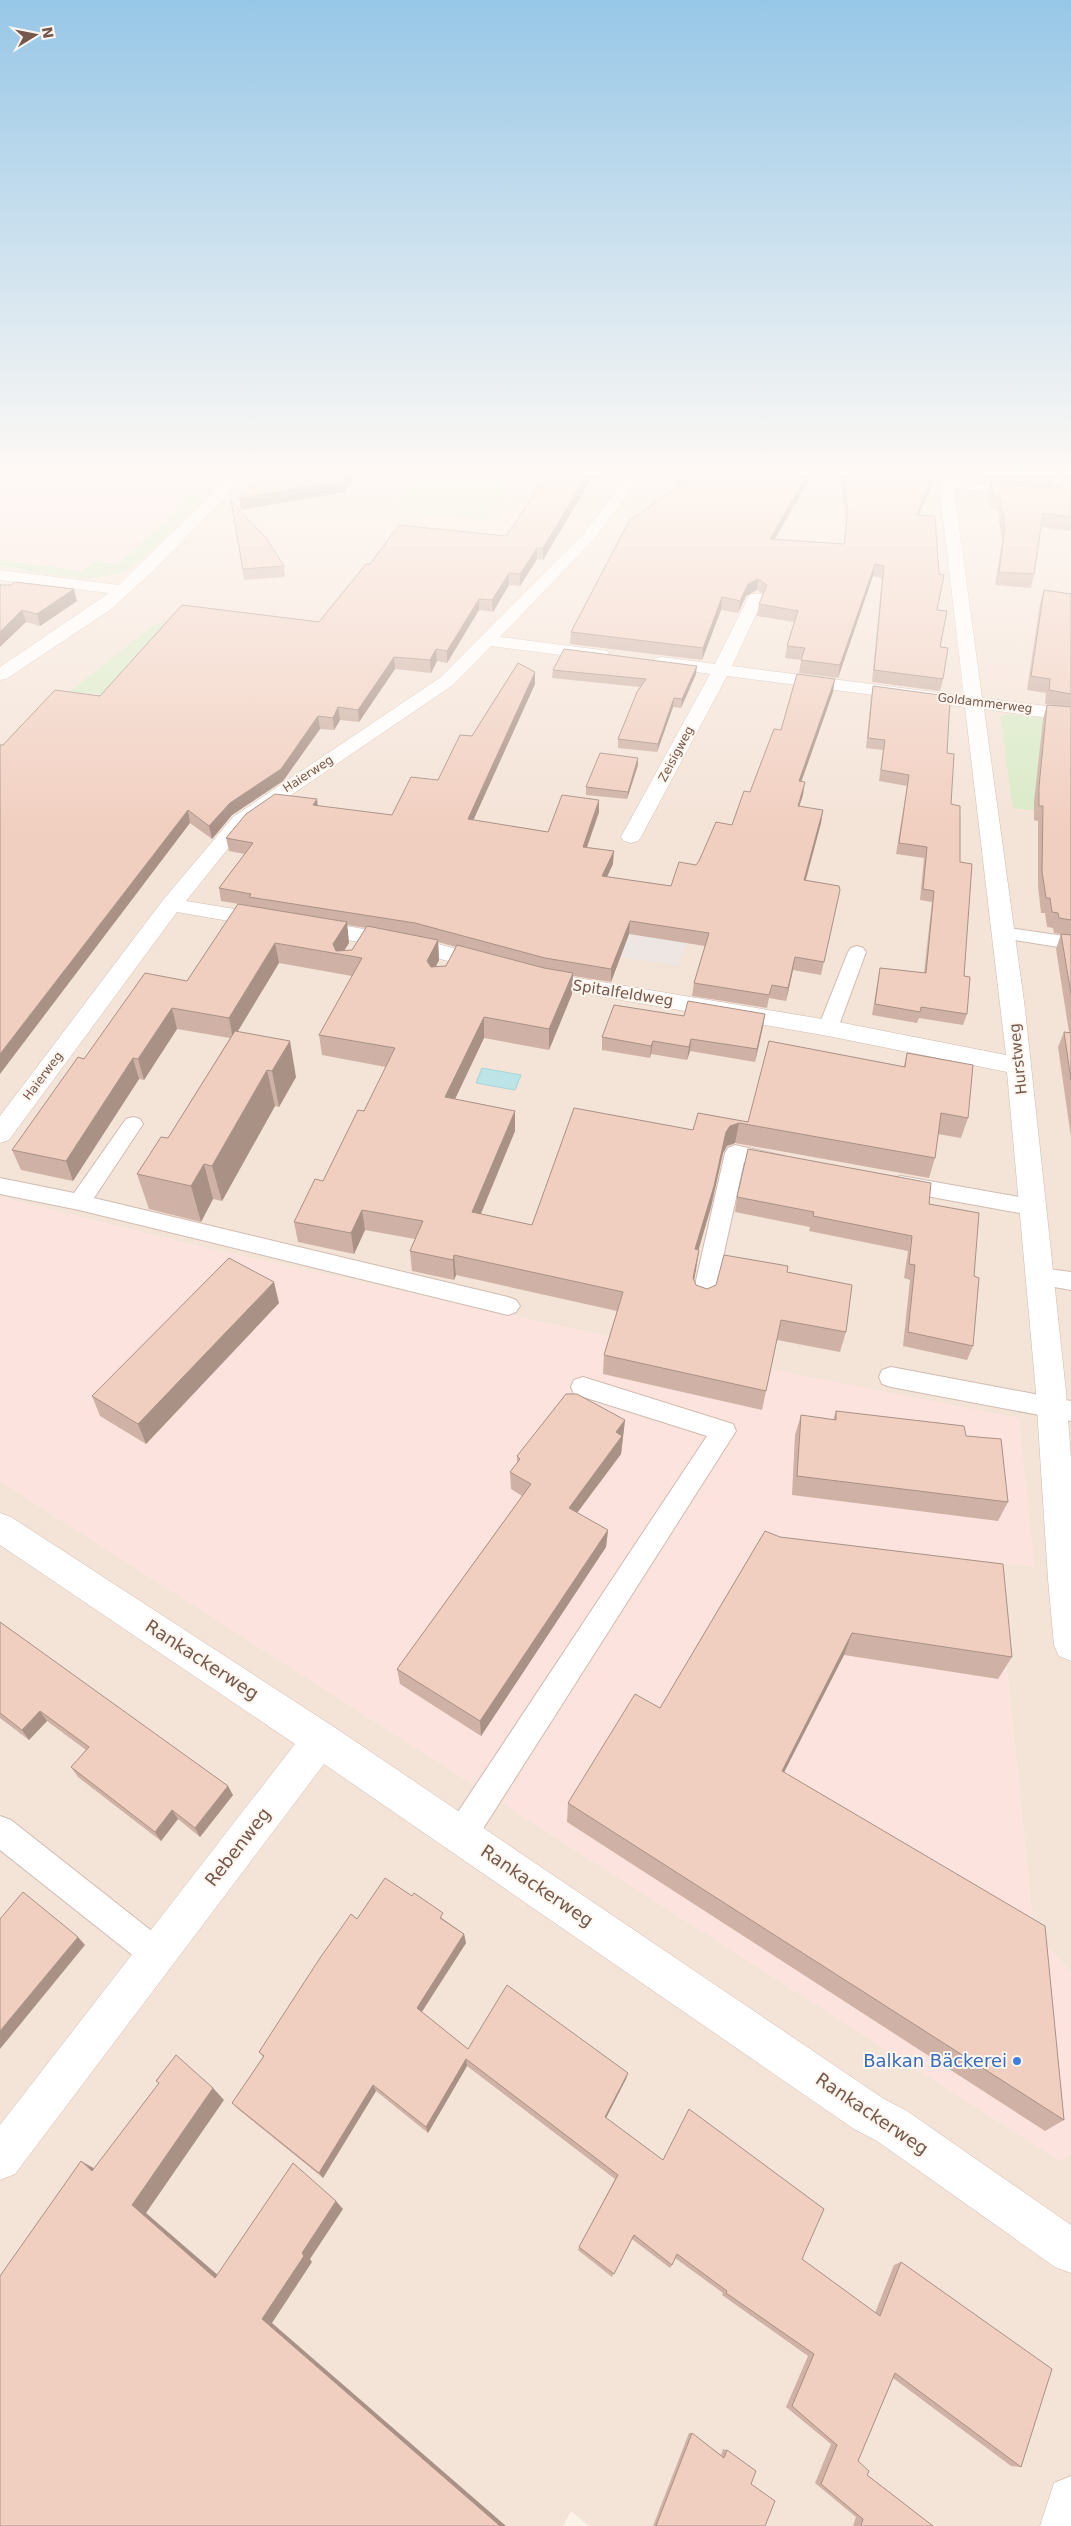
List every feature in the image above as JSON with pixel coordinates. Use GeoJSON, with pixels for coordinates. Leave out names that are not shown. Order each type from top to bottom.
{"type":"FeatureCollection","features":[{"type":"Feature","properties":{"kind":"street"},"geometry":{"type":"LineString","coordinates":[[0,675],[83,622],[118,593]]}},
{"type":"Feature","properties":{"kind":"street","name":"Haierweg"},"geometry":{"type":"LineString","coordinates":[[0,1134],[170,905],[240,821],[447,681],[533,593]]}},
{"type":"Feature","properties":{"kind":"street","name":"Hurstweg"},"geometry":{"type":"LineString","coordinates":[[960,593],[974,702],[976,735],[1019,1066],[1031,1208],[1040,1277],[1061,1401],[1064,1579],[1071,1645]]}},
{"type":"Feature","properties":{"kind":"street"},"geometry":{"type":"LineString","coordinates":[[721,670],[756,596]]}},
{"type":"Feature","properties":{"kind":"street"},"geometry":{"type":"LineString","coordinates":[[487,640],[619,657]]}},
{"type":"Feature","properties":{"kind":"street","name":"Goldammerweg"},"geometry":{"type":"LineString","coordinates":[[647,661],[1071,715]]}},
{"type":"Feature","properties":{"kind":"street","name":"Zeisigweg"},"geometry":{"type":"LineString","coordinates":[[631,837],[721,670]]}},
{"type":"Feature","properties":{"kind":"street","name":"Spitalfeldweg"},"geometry":{"type":"LineString","coordinates":[[170,905],[360,944],[416,945],[448,964],[512,972],[544,980],[828,1028],[1019,1066]]}},
{"type":"Feature","properties":{"kind":"street","name":"Rankackerweg"},"geometry":{"type":"LineString","coordinates":[[0,1527],[321,1739],[706,2000],[869,2114],[892,2126],[1071,2251]]}},
{"type":"Feature","properties":{"kind":"street","name":"Rebenweg"},"geometry":{"type":"LineString","coordinates":[[0,2159],[321,1739]]}},
{"type":"Feature","properties":{"kind":"street"},"geometry":{"type":"LineString","coordinates":[[1064,2526],[1071,2500]]}},
{"type":"Feature","properties":{"kind":"lane"},"geometry":{"type":"LineString","coordinates":[[1002,932],[1071,943]]}},
{"type":"Feature","properties":{"kind":"lane"},"geometry":{"type":"LineString","coordinates":[[828,1028],[857,952]]}},
{"type":"Feature","properties":{"kind":"lane"},"geometry":{"type":"LineString","coordinates":[[79,1202],[132,1124]]}},
{"type":"Feature","properties":{"kind":"lane"},"geometry":{"type":"LineString","coordinates":[[702,1298],[735,1153],[802,1165]]}},
{"type":"Feature","properties":{"kind":"lane"},"geometry":{"type":"LineString","coordinates":[[878,1179],[1031,1208]]}},
{"type":"Feature","properties":{"kind":"lane"},"geometry":{"type":"LineString","coordinates":[[0,1186],[79,1202],[508,1306]]}},
{"type":"Feature","properties":{"kind":"lane"},"geometry":{"type":"LineString","coordinates":[[1040,1277],[1071,1281]]}},
{"type":"Feature","properties":{"kind":"lane"},"geometry":{"type":"LineString","coordinates":[[891,1377],[1061,1401]]}},
{"type":"Feature","properties":{"kind":"lane"},"geometry":{"type":"LineString","coordinates":[[461,1835],[724,1431],[583,1387]]}},
{"type":"Feature","properties":{"kind":"lane"},"geometry":{"type":"LineString","coordinates":[[0,1831],[156,1954]]}},
{"type":"Feature","properties":{"kind":"shaded area"},"geometry":{"type":"Polygon","coordinates":[[[0,593],[1071,593],[1071,1972],[1034,1932],[996,1563],[1035,1566],[624,1340],[206,1248],[0,1197],[0,593]]]}},
{"type":"Feature","properties":{"kind":"shaded area"},"geometry":{"type":"Polygon","coordinates":[[[552,895],[693,927],[679,966],[620,957],[613,976],[556,966],[552,895]]]}},
{"type":"Feature","properties":{"kind":"shaded area"},"geometry":{"type":"Polygon","coordinates":[[[0,1197],[206,1248],[624,1340],[1019,1418],[1035,1566],[996,1563],[1034,1932],[1071,1972],[1071,2154],[1060,2161],[0,1481],[0,1197]]]}},
{"type":"Feature","properties":{"kind":"shaded area"},"geometry":{"type":"Polygon","coordinates":[[[0,1481],[1060,2161],[1071,2154],[1071,2526],[589,2526],[571,2511],[563,2526],[506,2526],[0,2309],[0,1481]]]}},
{"type":"Feature","properties":{"kind":"green space"},"geometry":{"type":"Polygon","coordinates":[[[170,621],[115,695],[69,692],[154,625],[170,621]]]}},
{"type":"Feature","properties":{"kind":"green space"},"geometry":{"type":"Polygon","coordinates":[[[1008,714],[1071,721],[1042,729],[1041,737],[1048,738],[1039,766],[1039,791],[1042,811],[1013,808],[1000,717],[1008,714]]]}},
{"type":"Feature","properties":{"kind":"water"},"geometry":{"type":"Polygon","coordinates":[[[482,1068],[521,1075],[515,1090],[476,1083],[482,1068]]]}},
{"type":"Feature","properties":{"kind":"building"},"geometry":{"type":"Polygon","coordinates":[[[0,593],[68,593],[37,614],[22,610],[0,632],[0,593]]]}},
{"type":"Feature","properties":{"kind":"building"},"geometry":{"type":"Polygon","coordinates":[[[343,593],[496,593],[492,600],[479,599],[447,651],[436,649],[430,660],[394,657],[358,710],[338,707],[333,718],[318,716],[281,769],[230,803],[209,826],[188,810],[0,1054],[0,745],[3,745],[55,690],[100,696],[182,605],[319,622],[343,593]]]}},
{"type":"Feature","properties":{"kind":"building"},"geometry":{"type":"Polygon","coordinates":[[[591,593],[744,593],[740,601],[722,597],[703,648],[571,632],[591,593]]]}},
{"type":"Feature","properties":{"kind":"building"},"geometry":{"type":"Polygon","coordinates":[[[764,593],[865,593],[840,665],[801,660],[805,648],[787,646],[798,611],[759,604],[764,593]]]}},
{"type":"Feature","properties":{"kind":"building"},"geometry":{"type":"Polygon","coordinates":[[[881,593],[940,593],[937,610],[947,611],[940,647],[948,648],[943,679],[874,670],[881,593]]]}},
{"type":"Feature","properties":{"kind":"building"},"geometry":{"type":"Polygon","coordinates":[[[1044,593],[1071,594],[1071,694],[1049,690],[1050,679],[1031,676],[1044,593]]]}},
{"type":"Feature","properties":{"kind":"building"},"geometry":{"type":"Polygon","coordinates":[[[564,649],[697,666],[682,699],[674,698],[658,744],[618,739],[637,692],[646,679],[553,670],[564,649]]]}},
{"type":"Feature","properties":{"kind":"building"},"geometry":{"type":"Polygon","coordinates":[[[518,663],[535,672],[468,819],[548,832],[562,795],[599,800],[583,847],[614,851],[602,876],[671,886],[679,862],[696,865],[699,861],[716,822],[732,825],[744,791],[750,792],[774,729],[781,730],[797,674],[835,679],[799,781],[805,782],[798,806],[823,810],[804,880],[839,886],[840,890],[824,962],[795,957],[788,988],[772,985],[769,995],[694,983],[709,933],[630,921],[611,969],[545,958],[415,923],[249,897],[251,894],[219,888],[253,843],[226,838],[246,814],[275,794],[317,799],[313,805],[392,815],[411,777],[438,780],[460,735],[472,736],[518,663]]]}},
{"type":"Feature","properties":{"kind":"building"},"geometry":{"type":"Polygon","coordinates":[[[873,686],[940,695],[939,699],[950,700],[947,753],[954,754],[951,804],[960,806],[960,862],[972,864],[964,976],[970,977],[967,1014],[921,1007],[920,1012],[875,1004],[880,968],[926,973],[934,891],[923,889],[927,847],[899,843],[909,775],[881,770],[885,740],[868,738],[873,686]]]}},
{"type":"Feature","properties":{"kind":"building"},"geometry":{"type":"Polygon","coordinates":[[[1047,705],[1071,707],[1071,920],[1059,918],[1058,913],[1052,912],[1050,898],[1046,898],[1042,871],[1043,806],[1039,806],[1039,787],[1047,705]]]}},
{"type":"Feature","properties":{"kind":"building"},"geometry":{"type":"Polygon","coordinates":[[[600,753],[638,758],[628,792],[586,787],[600,753]]]}},
{"type":"Feature","properties":{"kind":"building"},"geometry":{"type":"Polygon","coordinates":[[[238,904],[347,922],[333,944],[336,951],[352,950],[367,926],[438,940],[427,961],[431,967],[446,966],[457,945],[544,968],[573,973],[549,1029],[484,1017],[445,1097],[515,1111],[472,1212],[532,1225],[574,1108],[693,1130],[698,1113],[748,1122],[769,1041],[905,1067],[907,1053],[973,1065],[968,1118],[941,1113],[935,1158],[739,1123],[730,1126],[726,1132],[714,1186],[695,1249],[699,1250],[693,1278],[696,1285],[707,1289],[716,1285],[724,1255],[788,1266],[787,1272],[852,1285],[846,1332],[781,1320],[766,1391],[604,1355],[623,1292],[454,1255],[453,1260],[410,1251],[423,1221],[362,1210],[351,1233],[294,1222],[315,1179],[323,1181],[358,1110],[364,1111],[395,1048],[319,1035],[362,958],[275,943],[229,1018],[172,1008],[138,1059],[133,1058],[66,1161],[12,1150],[78,1057],[84,1059],[145,973],[187,981],[238,904]]]}},
{"type":"Feature","properties":{"kind":"building"},"geometry":{"type":"Polygon","coordinates":[[[1061,934],[1071,935],[1071,994],[1061,934]]]}},
{"type":"Feature","properties":{"kind":"building"},"geometry":{"type":"Polygon","coordinates":[[[688,1001],[765,1014],[757,1049],[691,1039],[689,1047],[653,1041],[651,1046],[602,1037],[614,1005],[684,1016],[688,1001]]]}},
{"type":"Feature","properties":{"kind":"building"},"geometry":{"type":"Polygon","coordinates":[[[235,1031],[290,1041],[272,1071],[267,1070],[212,1166],[204,1164],[191,1186],[137,1174],[161,1137],[168,1138],[235,1031]]]}},
{"type":"Feature","properties":{"kind":"building"},"geometry":{"type":"Polygon","coordinates":[[[1064,1032],[1071,1033],[1071,1080],[1064,1032]]]}},
{"type":"Feature","properties":{"kind":"building"},"geometry":{"type":"Polygon","coordinates":[[[748,1149],[931,1183],[929,1204],[979,1213],[974,1276],[979,1278],[973,1346],[908,1332],[915,1265],[909,1264],[912,1236],[813,1216],[814,1212],[737,1197],[748,1149]]]}},
{"type":"Feature","properties":{"kind":"building"},"geometry":{"type":"Polygon","coordinates":[[[229,1258],[274,1282],[138,1424],[92,1396],[229,1258]]]}},
{"type":"Feature","properties":{"kind":"building"},"geometry":{"type":"Polygon","coordinates":[[[566,1394],[577,1394],[625,1420],[616,1432],[622,1436],[569,1508],[608,1530],[480,1721],[397,1669],[531,1484],[510,1472],[520,1459],[517,1456],[566,1394]]]}},
{"type":"Feature","properties":{"kind":"building"},"geometry":{"type":"Polygon","coordinates":[[[836,1411],[964,1426],[966,1436],[1001,1439],[1008,1502],[797,1476],[801,1415],[836,1420],[836,1411]]]}},
{"type":"Feature","properties":{"kind":"building"},"geometry":{"type":"Polygon","coordinates":[[[765,1531],[780,1537],[1003,1564],[1012,1657],[852,1633],[782,1771],[1045,1926],[1064,2120],[568,1803],[635,1694],[660,1708],[765,1531]]]}},
{"type":"Feature","properties":{"kind":"building"},"geometry":{"type":"Polygon","coordinates":[[[0,1622],[228,1786],[195,1828],[172,1810],[155,1832],[71,1767],[89,1747],[40,1711],[22,1730],[0,1713],[0,1622]]]}},
{"type":"Feature","properties":{"kind":"building"},"geometry":{"type":"Polygon","coordinates":[[[385,1878],[412,1896],[414,1893],[443,1913],[440,1918],[464,1934],[417,2008],[468,2049],[507,1985],[628,2073],[605,2117],[663,2160],[689,2109],[824,2209],[802,2259],[880,2316],[901,2262],[1052,2369],[1021,2467],[895,2373],[858,2461],[869,2471],[867,2475],[933,2526],[861,2526],[863,2519],[821,2484],[837,2445],[792,2406],[814,2354],[726,2293],[727,2291],[677,2254],[672,2265],[634,2235],[614,2274],[579,2247],[618,2175],[466,2059],[426,2127],[373,2085],[319,2173],[232,2103],[264,2056],[259,2052],[320,1958],[351,1914],[357,1919],[385,1878]]]}},
{"type":"Feature","properties":{"kind":"building"},"geometry":{"type":"Polygon","coordinates":[[[23,1892],[78,1937],[0,2031],[0,1919],[23,1892]]]}},
{"type":"Feature","properties":{"kind":"building"},"geometry":{"type":"Polygon","coordinates":[[[176,2055],[213,2088],[132,2205],[215,2278],[293,2163],[336,2201],[302,2253],[304,2256],[262,2319],[500,2526],[0,2526],[0,2276],[81,2161],[92,2171],[159,2083],[156,2081],[176,2055]]]}},
{"type":"Feature","properties":{"kind":"building"},"geometry":{"type":"Polygon","coordinates":[[[692,2433],[724,2458],[727,2450],[756,2471],[751,2484],[775,2501],[765,2526],[656,2526],[692,2433]]]}},
{"type":"Feature","properties":{"kind":"place","name":"Balkan Bäckerei"},"geometry":{"type":"Point","coordinates":[1017,2061]}}]}
